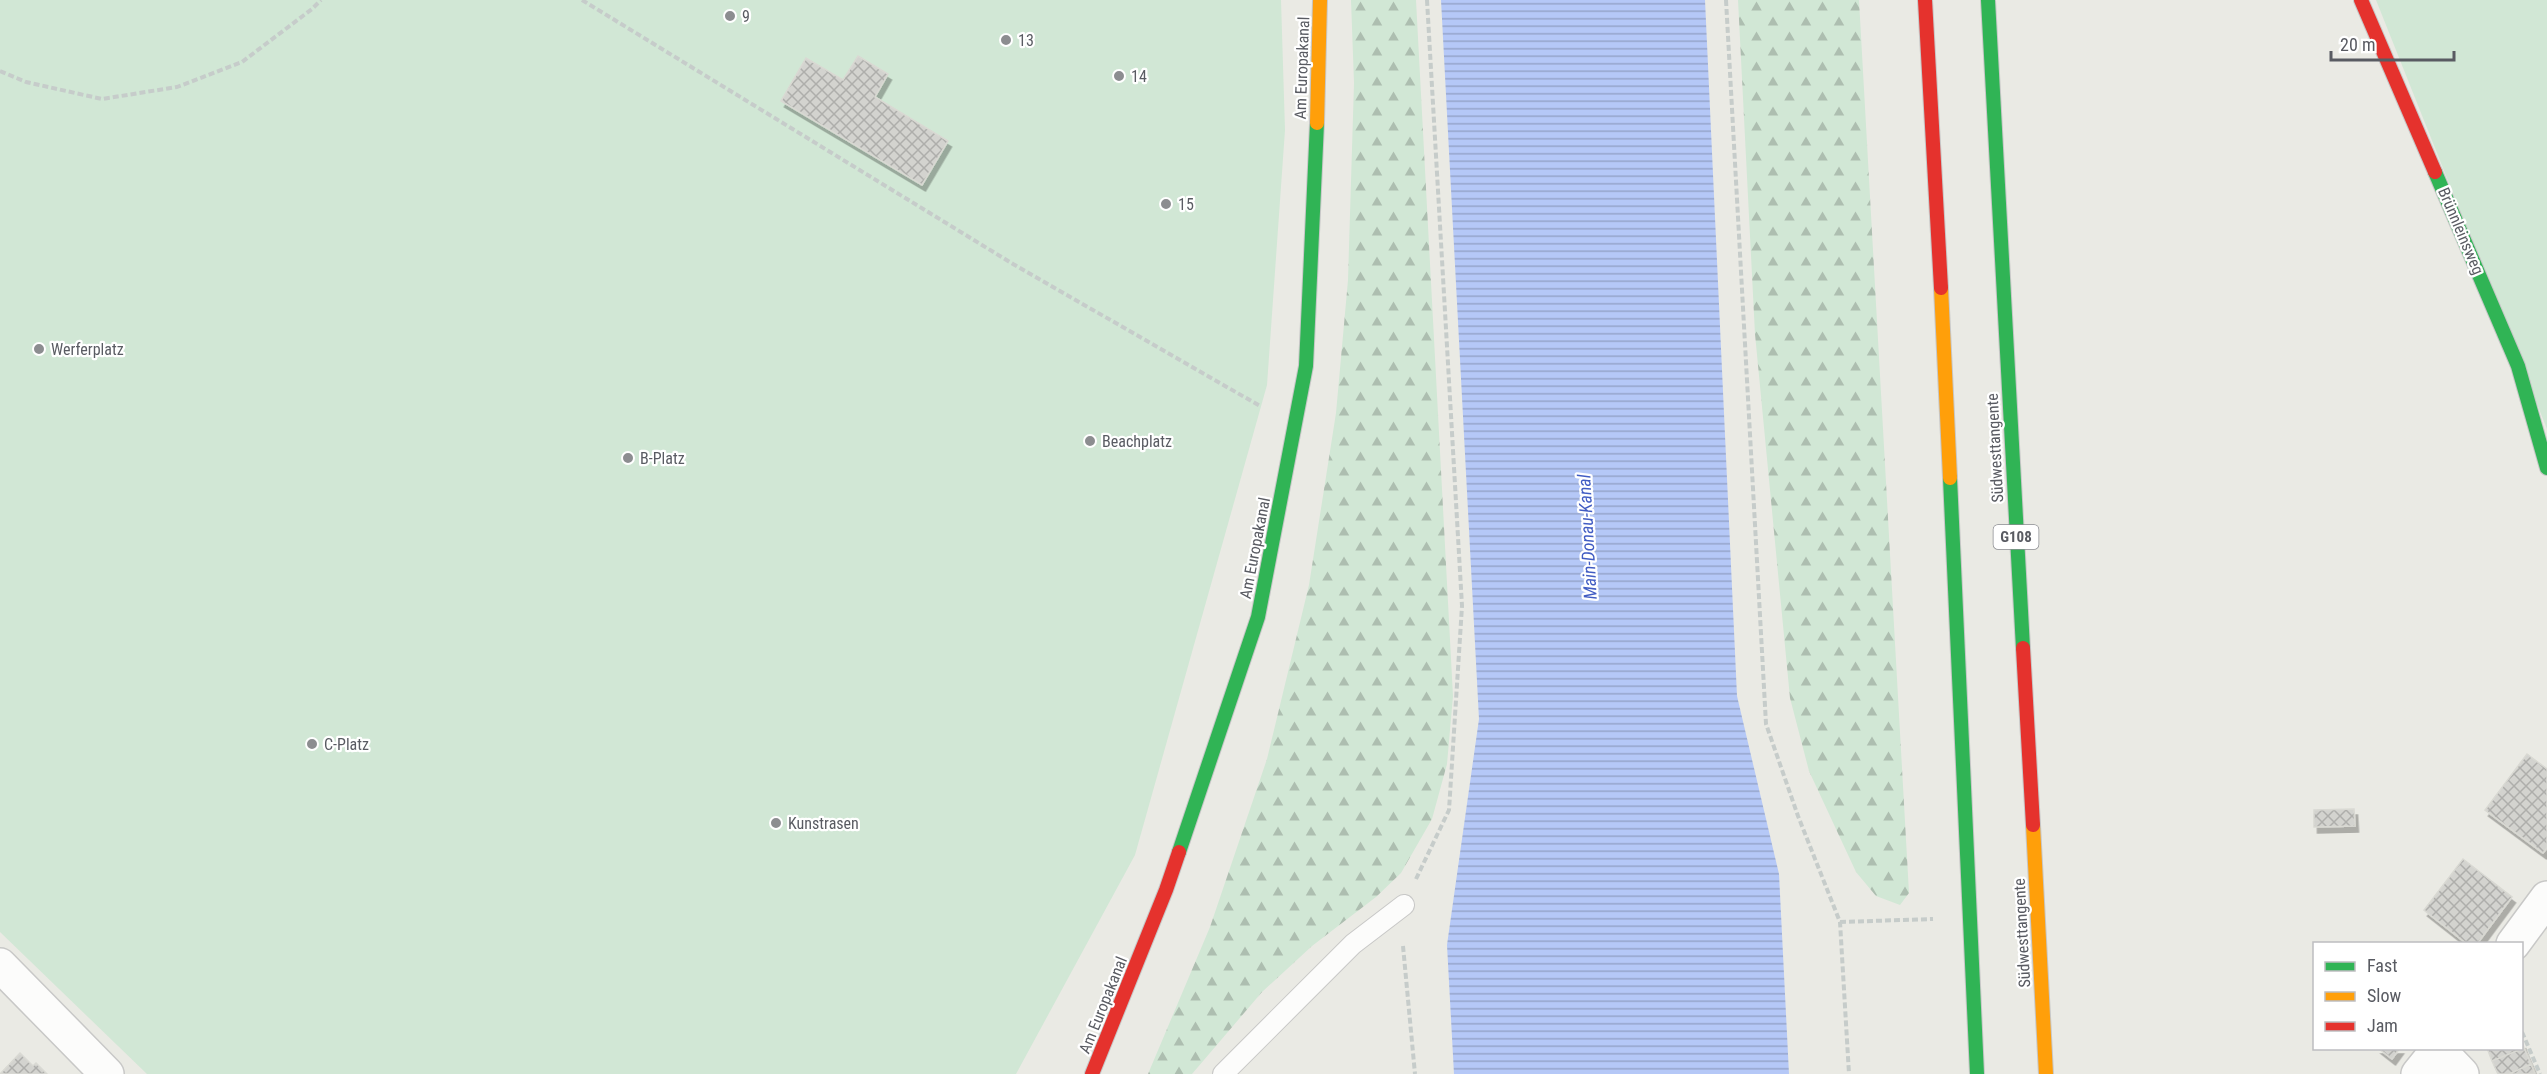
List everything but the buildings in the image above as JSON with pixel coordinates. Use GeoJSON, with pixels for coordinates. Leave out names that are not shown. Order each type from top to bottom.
{"type":"FeatureCollection","features":[{"type":"Feature","properties":{"kind":"main road","name":"Am Europakanal"},"geometry":{"type":"LineString","coordinates":[[1092,1074],[1166,890],[1258,617],[1306,366],[1320,0]]}},
{"type":"Feature","properties":{"kind":"main road"},"geometry":{"type":"LineString","coordinates":[[1924,0],[1942,303],[1977,1074]]}},
{"type":"Feature","properties":{"kind":"main road","name":"Südwesttangente"},"geometry":{"type":"LineString","coordinates":[[1988,0],[2046,1074]]}},
{"type":"Feature","properties":{"kind":"main road","name":"Brünnleinsweg"},"geometry":{"type":"LineString","coordinates":[[2361,0],[2518,366],[2547,468]]}},
{"type":"Feature","properties":{"kind":"street"},"geometry":{"type":"LineString","coordinates":[[2514,942],[2547,898]]}},
{"type":"Feature","properties":{"kind":"street"},"geometry":{"type":"LineString","coordinates":[[0,965],[106,1074]]}},
{"type":"Feature","properties":{"kind":"street"},"geometry":{"type":"LineString","coordinates":[[2418,1074],[2438,1050]]}},
{"type":"Feature","properties":{"kind":"street"},"geometry":{"type":"LineString","coordinates":[[2440,1050],[2462,1074]]}},
{"type":"Feature","properties":{"kind":"lane"},"geometry":{"type":"LineString","coordinates":[[1223,1074],[1353,944],[1404,905]]}},
{"type":"Feature","properties":{"kind":"path"},"geometry":{"type":"LineString","coordinates":[[0,71],[26,82],[102,99],[177,87],[242,62],[321,0]]}},
{"type":"Feature","properties":{"kind":"path"},"geometry":{"type":"LineString","coordinates":[[582,0],[1012,264],[1295,426]]}},
{"type":"Feature","properties":{"kind":"path"},"geometry":{"type":"LineString","coordinates":[[1415,1074],[1402,945],[1404,905],[1449,810],[1462,606],[1427,0]]}},
{"type":"Feature","properties":{"kind":"path"},"geometry":{"type":"LineString","coordinates":[[1726,0],[1766,724],[1798,816],[1840,922],[1849,1074]]}},
{"type":"Feature","properties":{"kind":"path"},"geometry":{"type":"LineString","coordinates":[[1840,922],[1969,917]]}},
{"type":"Feature","properties":{"kind":"path"},"geometry":{"type":"LineString","coordinates":[[2523,1034],[2540,1074]]}},
{"type":"Feature","properties":{"kind":"green space"},"geometry":{"type":"Polygon","coordinates":[[[0,0],[1281,0],[1285,130],[1267,385],[1135,855],[1016,1074],[147,1074],[0,932],[0,0]]]}},
{"type":"Feature","properties":{"kind":"green space"},"geometry":{"type":"Polygon","coordinates":[[[1351,0],[1416,0],[1453,696],[1447,764],[1432,819],[1401,873],[1376,897],[1312,946],[1262,992],[1192,1074],[1148,1074],[1210,927],[1267,759],[1309,585],[1336,413],[1348,280],[1354,83],[1351,0]]]}},
{"type":"Feature","properties":{"kind":"green space"},"geometry":{"type":"Polygon","coordinates":[[[1738,0],[1859,0],[1909,893],[1900,905],[1876,896],[1856,872],[1809,771],[1790,698],[1755,334],[1738,0]]]}},
{"type":"Feature","properties":{"kind":"green space"},"geometry":{"type":"Polygon","coordinates":[[[2376,0],[2547,0],[2547,429],[2376,0]]]}},
{"type":"Feature","properties":{"kind":"water","name":"Main-Donau-Kanal"},"geometry":{"type":"Polygon","coordinates":[[[1441,0],[1705,0],[1737,696],[1779,874],[1789,1074],[1454,1074],[1447,945],[1479,719],[1441,0]]]}},
{"type":"Feature","properties":{"kind":"traffic: fast"},"geometry":{"type":"LineString","coordinates":[[1988,0],[2023,648]]}},
{"type":"Feature","properties":{"kind":"traffic: fast"},"geometry":{"type":"LineString","coordinates":[[1179,852],[1258,617],[1306,366],[1317,123]]}},
{"type":"Feature","properties":{"kind":"traffic: fast"},"geometry":{"type":"LineString","coordinates":[[2435,172],[2518,366],[2547,468]]}},
{"type":"Feature","properties":{"kind":"traffic: fast"},"geometry":{"type":"LineString","coordinates":[[1950,478],[1977,1074]]}},
{"type":"Feature","properties":{"kind":"traffic: slow"},"geometry":{"type":"LineString","coordinates":[[1317,123],[1320,0]]}},
{"type":"Feature","properties":{"kind":"traffic: slow"},"geometry":{"type":"LineString","coordinates":[[1941,288],[1950,478]]}},
{"type":"Feature","properties":{"kind":"traffic: slow"},"geometry":{"type":"LineString","coordinates":[[2033,825],[2046,1074]]}},
{"type":"Feature","properties":{"kind":"traffic: jam"},"geometry":{"type":"LineString","coordinates":[[1925,0],[1941,288]]}},
{"type":"Feature","properties":{"kind":"traffic: jam"},"geometry":{"type":"LineString","coordinates":[[2361,0],[2435,172]]}},
{"type":"Feature","properties":{"kind":"traffic: jam"},"geometry":{"type":"LineString","coordinates":[[2023,648],[2033,825]]}},
{"type":"Feature","properties":{"kind":"traffic: jam"},"geometry":{"type":"LineString","coordinates":[[1092,1074],[1179,852]]}},
{"type":"Feature","properties":{"kind":"place","name":"9"},"geometry":{"type":"Point","coordinates":[730,16]}},
{"type":"Feature","properties":{"kind":"place","name":"13"},"geometry":{"type":"Point","coordinates":[1006,40]}},
{"type":"Feature","properties":{"kind":"place","name":"14"},"geometry":{"type":"Point","coordinates":[1119,76]}},
{"type":"Feature","properties":{"kind":"place","name":"15"},"geometry":{"type":"Point","coordinates":[1166,204]}},
{"type":"Feature","properties":{"kind":"place","name":"Werferplatz"},"geometry":{"type":"Point","coordinates":[39,349]}},
{"type":"Feature","properties":{"kind":"place","name":"Beachplatz"},"geometry":{"type":"Point","coordinates":[1090,441]}},
{"type":"Feature","properties":{"kind":"place","name":"B-Platz"},"geometry":{"type":"Point","coordinates":[628,458]}},
{"type":"Feature","properties":{"kind":"place","name":"C-Platz"},"geometry":{"type":"Point","coordinates":[312,744]}},
{"type":"Feature","properties":{"kind":"place","name":"Kunstrasen"},"geometry":{"type":"Point","coordinates":[776,823]}}]}
